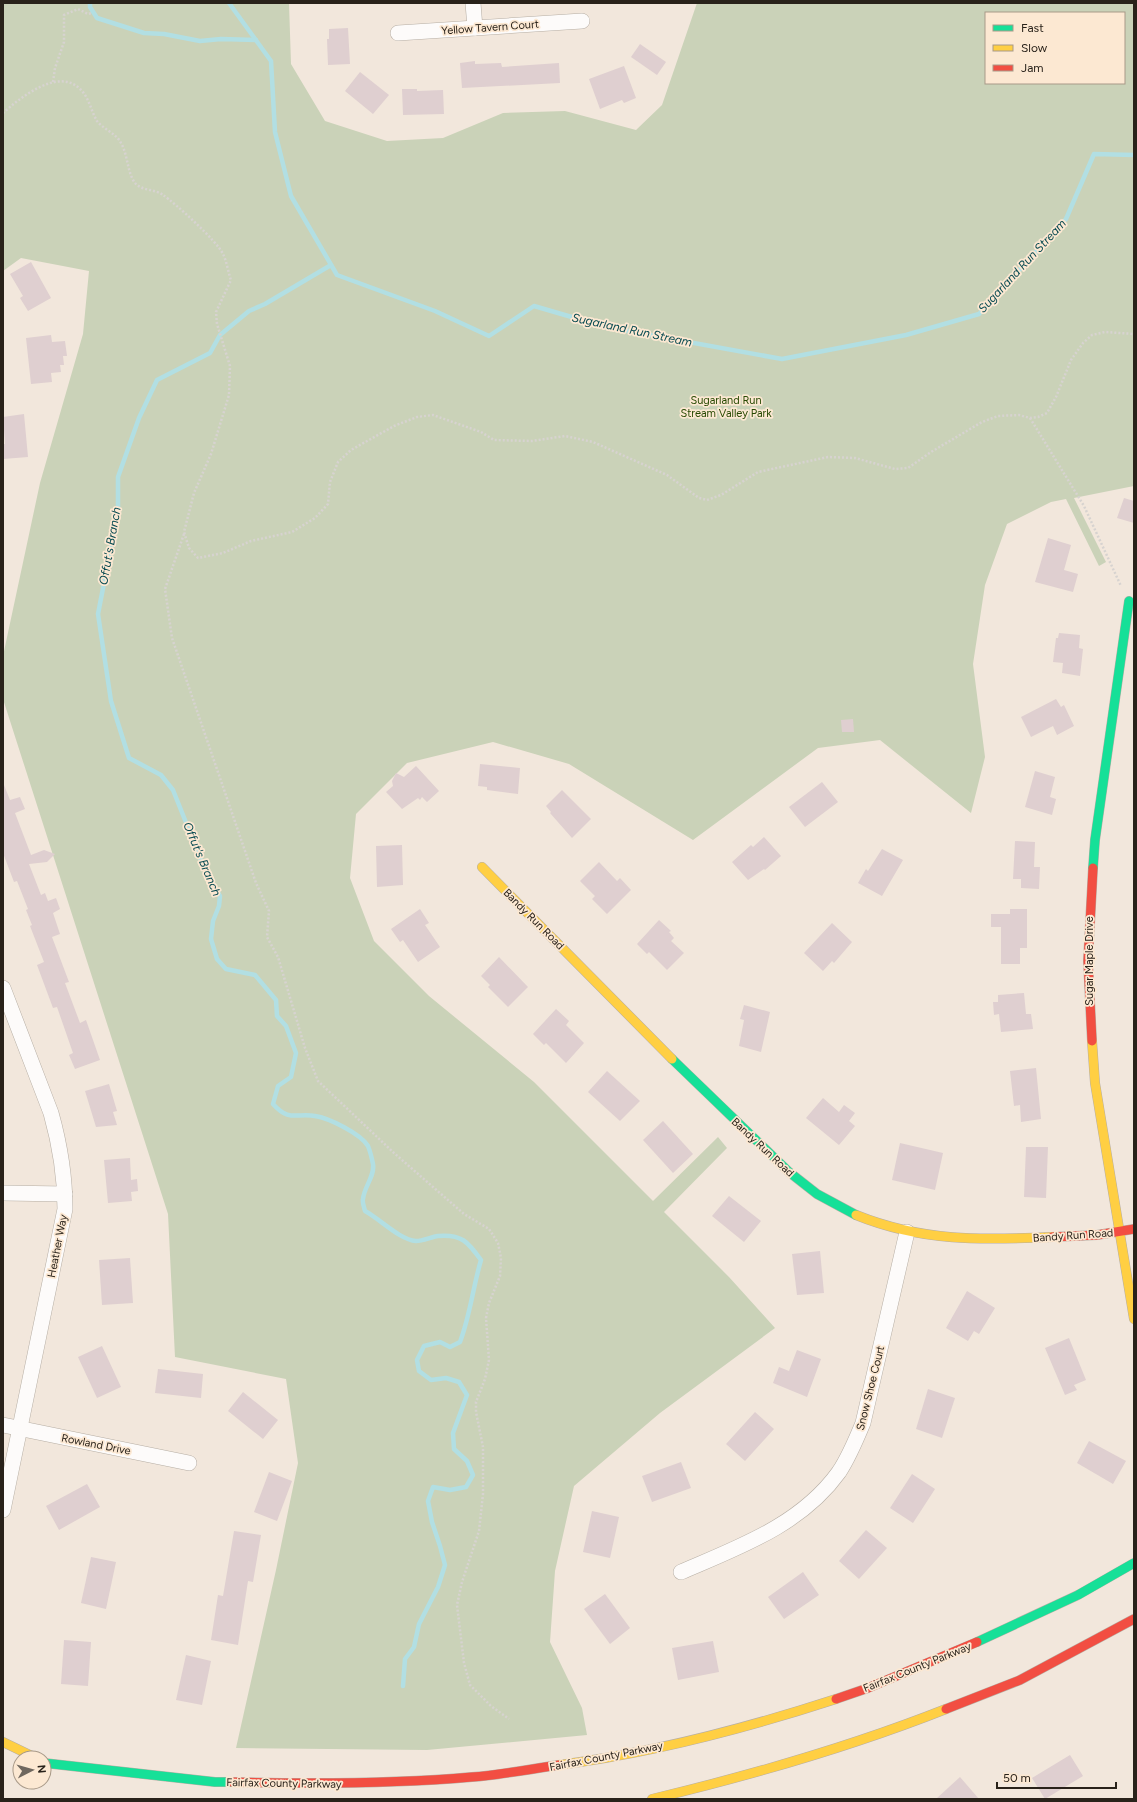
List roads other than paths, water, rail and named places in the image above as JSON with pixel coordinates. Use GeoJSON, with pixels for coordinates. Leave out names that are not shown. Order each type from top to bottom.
{"type":"FeatureCollection","features":[{"type":"Feature","properties":{"kind":"main road","name":"Sugar Maple Drive"},"geometry":{"type":"LineString","coordinates":[[1129,601],[1095,840],[1090,902],[1088,961],[1090,1019],[1095,1083],[1120,1232],[1120,1244],[1134,1319]]}},
{"type":"Feature","properties":{"kind":"main road","name":"Bandy Run Road"},"geometry":{"type":"LineString","coordinates":[[482,867],[585,969],[670,1058],[784,1169],[813,1191],[846,1210],[878,1223],[907,1232],[965,1240],[1079,1237],[1134,1229]]}},
{"type":"Feature","properties":{"kind":"main road","name":"Fairfax County Parkway"},"geometry":{"type":"LineString","coordinates":[[52,1764],[215,1782],[302,1784],[379,1784],[480,1776],[563,1765],[633,1752],[789,1714],[868,1688],[1004,1631],[1078,1595],[1134,1563]]}},
{"type":"Feature","properties":{"kind":"main road"},"geometry":{"type":"LineString","coordinates":[[652,1799],[722,1782],[801,1760],[898,1728],[1020,1680],[1134,1619]]}},
{"type":"Feature","properties":{"kind":"main road"},"geometry":{"type":"LineString","coordinates":[[3,1742],[20,1750]]}},
{"type":"Feature","properties":{"kind":"street"},"geometry":{"type":"LineString","coordinates":[[473,3],[474,28]]}},
{"type":"Feature","properties":{"kind":"street","name":"Yellow Tavern Court"},"geometry":{"type":"LineString","coordinates":[[398,33],[582,21]]}},
{"type":"Feature","properties":{"kind":"street","name":"Heather Way"},"geometry":{"type":"LineString","coordinates":[[3,988],[53,1120],[62,1164],[65,1194],[65,1210],[57,1251],[3,1510]]}},
{"type":"Feature","properties":{"kind":"street"},"geometry":{"type":"LineString","coordinates":[[3,1193],[65,1194]]}},
{"type":"Feature","properties":{"kind":"street","name":"Snow Shoe Court"},"geometry":{"type":"LineString","coordinates":[[681,1572],[724,1554],[782,1525],[804,1510],[839,1472],[852,1449],[863,1423],[907,1232]]}},
{"type":"Feature","properties":{"kind":"street","name":"Rowland Drive"},"geometry":{"type":"LineString","coordinates":[[3,1425],[189,1463]]}},
{"type":"Feature","properties":{"kind":"waterway"},"geometry":{"type":"LineString","coordinates":[[90,3],[90,7],[97,18],[144,33],[164,34],[200,41],[221,39],[256,40]]}},
{"type":"Feature","properties":{"kind":"waterway","name":"Sugarland Run Stream"},"geometry":{"type":"LineString","coordinates":[[229,3],[271,61],[275,132],[291,196],[337,275],[435,311],[489,336],[534,306],[606,327],[782,359],[906,335],[979,314],[1066,219],[1094,154],[1134,155]]}},
{"type":"Feature","properties":{"kind":"waterway","name":"Offut's Branch"},"geometry":{"type":"LineString","coordinates":[[331,265],[265,304],[249,311],[220,335],[210,353],[157,380],[139,418],[118,477],[118,511],[98,614],[111,701],[129,758],[161,775],[173,790],[203,865],[220,896],[219,906],[213,921],[211,939],[217,959],[226,969],[255,975],[276,1000],[277,1016],[286,1026],[296,1053],[291,1077],[278,1086],[273,1104],[279,1110],[288,1115],[308,1115],[321,1117],[344,1127],[364,1141],[368,1146],[373,1164],[371,1177],[364,1195],[363,1202],[365,1211],[403,1237],[410,1240],[419,1241],[438,1236],[453,1236],[464,1240],[481,1260],[460,1342],[450,1347],[440,1342],[424,1346],[417,1360],[419,1371],[431,1380],[446,1378],[459,1382],[467,1395],[453,1433],[454,1449],[467,1461],[473,1475],[466,1487],[450,1490],[433,1487],[428,1501],[432,1522],[445,1565],[438,1587],[419,1624],[414,1647],[405,1659],[403,1686]]}},
{"type":"Feature","properties":{"kind":"park label","name":"Sugarland Run Stream Valley Park"},"geometry":{"type":"Point","coordinates":[726,406]}}]}
